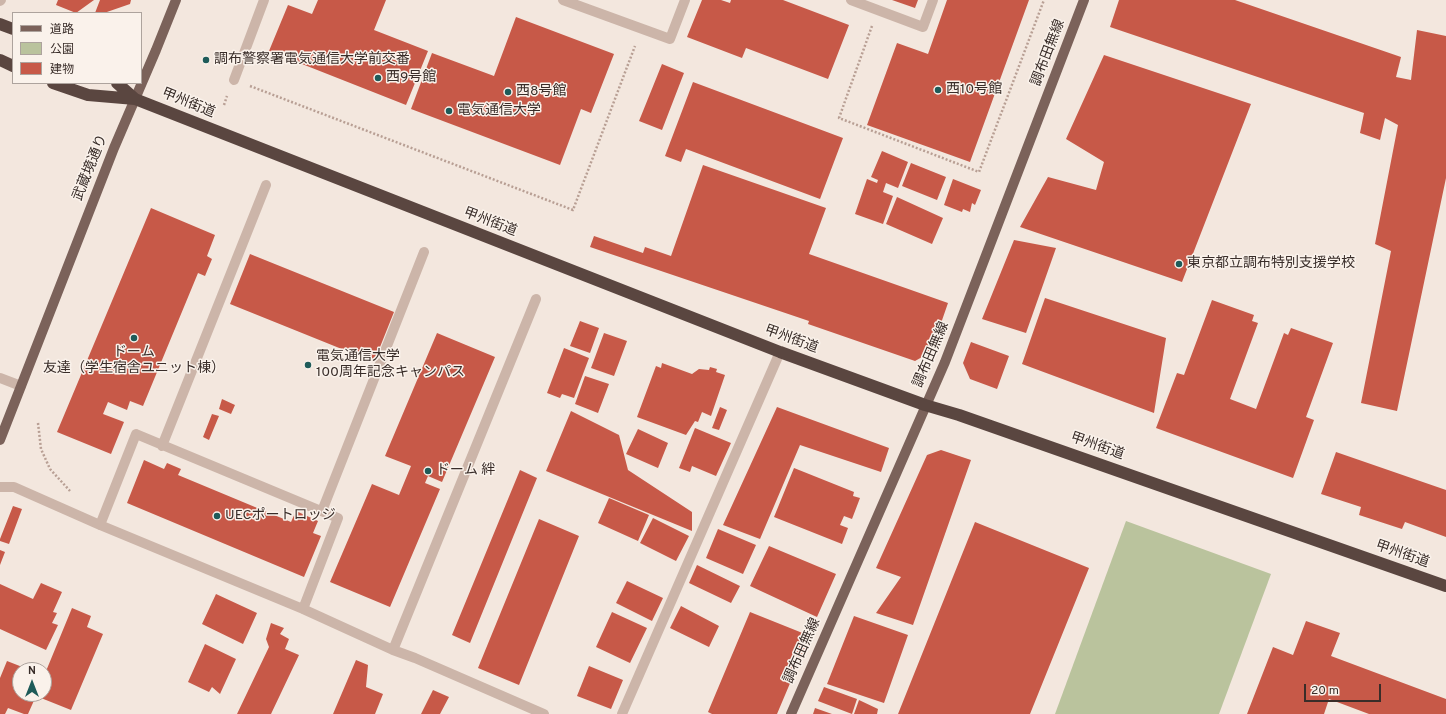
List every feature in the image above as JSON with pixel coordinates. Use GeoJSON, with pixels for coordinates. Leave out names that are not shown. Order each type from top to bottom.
{"type":"FeatureCollection","features":[{"type":"Feature","properties":{"kind":"highway"},"geometry":{"type":"LineString","coordinates":[[0,24],[12,29]]}},
{"type":"Feature","properties":{"kind":"highway"},"geometry":{"type":"LineString","coordinates":[[0,60],[12,66]]}},
{"type":"Feature","properties":{"kind":"highway","name":"甲州街道"},"geometry":{"type":"LineString","coordinates":[[56,84],[88,95],[135,99],[780,352],[926,405],[967,417],[1446,586]]}},
{"type":"Feature","properties":{"kind":"highway","name":"甲州街道"},"geometry":{"type":"LineString","coordinates":[[118,84],[135,99]]}},
{"type":"Feature","properties":{"kind":"main road","name":"武蔵境通り"},"geometry":{"type":"LineString","coordinates":[[142,83],[176,0]]}},
{"type":"Feature","properties":{"kind":"main road","name":"調布田無線"},"geometry":{"type":"LineString","coordinates":[[791,714],[945,362],[1084,0]]}},
{"type":"Feature","properties":{"kind":"main road","name":"武蔵境通り"},"geometry":{"type":"LineString","coordinates":[[0,440],[114,148],[141,84]]}},
{"type":"Feature","properties":{"kind":"street"},"geometry":{"type":"LineString","coordinates":[[234,80],[264,0]]}},
{"type":"Feature","properties":{"kind":"street"},"geometry":{"type":"LineString","coordinates":[[563,0],[670,39],[685,0]]}},
{"type":"Feature","properties":{"kind":"street"},"geometry":{"type":"LineString","coordinates":[[851,0],[923,27],[933,0]]}},
{"type":"Feature","properties":{"kind":"street"},"geometry":{"type":"LineString","coordinates":[[162,446],[266,185]]}},
{"type":"Feature","properties":{"kind":"street"},"geometry":{"type":"LineString","coordinates":[[322,511],[424,252]]}},
{"type":"Feature","properties":{"kind":"street"},"geometry":{"type":"LineString","coordinates":[[393,650],[536,299]]}},
{"type":"Feature","properties":{"kind":"street"},"geometry":{"type":"LineString","coordinates":[[622,714],[780,352]]}},
{"type":"Feature","properties":{"kind":"street"},"geometry":{"type":"LineString","coordinates":[[0,378],[21,386]]}},
{"type":"Feature","properties":{"kind":"street"},"geometry":{"type":"LineString","coordinates":[[100,525],[136,434],[322,511],[338,518],[302,609]]}},
{"type":"Feature","properties":{"kind":"street"},"geometry":{"type":"LineString","coordinates":[[0,487],[14,487],[100,525],[302,609],[393,650],[415,658],[544,714]]}},
{"type":"Feature","properties":{"kind":"path"},"geometry":{"type":"LineString","coordinates":[[878,10],[839,118],[980,172],[1044,0]]}},
{"type":"Feature","properties":{"kind":"path"},"geometry":{"type":"LineString","coordinates":[[234,80],[572,210],[642,29]]}},
{"type":"Feature","properties":{"kind":"path"},"geometry":{"type":"LineString","coordinates":[[38,423],[41,448],[50,469],[75,494]]}},
{"type":"Feature","properties":{"kind":"green space"},"geometry":{"type":"Polygon","coordinates":[[[1126,521],[1271,574],[1219,714],[1055,714],[1126,521]]]}},
{"type":"Feature","properties":{"kind":"building"},"geometry":{"type":"Polygon","coordinates":[[[58,0],[94,0],[77,12],[74,12],[56,5],[58,0]]]}},
{"type":"Feature","properties":{"kind":"building"},"geometry":{"type":"Polygon","coordinates":[[[100,0],[131,0],[130,4],[107,12],[95,12],[100,0]]]}},
{"type":"Feature","properties":{"kind":"building","name":"西9号館"},"geometry":{"type":"Polygon","coordinates":[[[318,0],[386,0],[374,30],[428,51],[406,105],[269,51],[288,5],[312,14],[318,0]]]}},
{"type":"Feature","properties":{"kind":"building"},"geometry":{"type":"Polygon","coordinates":[[[702,0],[721,0],[730,3],[731,0],[783,0],[849,25],[828,79],[746,48],[742,58],[687,37],[702,0]]]}},
{"type":"Feature","properties":{"kind":"building"},"geometry":{"type":"Polygon","coordinates":[[[892,0],[918,0],[915,8],[892,0]]]}},
{"type":"Feature","properties":{"kind":"building","name":"西10号館"},"geometry":{"type":"Polygon","coordinates":[[[947,0],[1029,0],[970,162],[867,125],[897,43],[928,54],[947,0]]]}},
{"type":"Feature","properties":{"kind":"building"},"geometry":{"type":"Polygon","coordinates":[[[1119,0],[1235,0],[1401,57],[1396,77],[1411,80],[1417,30],[1446,36],[1446,178],[1397,411],[1361,403],[1391,251],[1375,244],[1398,125],[1385,118],[1380,140],[1360,133],[1364,113],[1110,27],[1119,0]]]}},
{"type":"Feature","properties":{"kind":"building","name":"西8号館"},"geometry":{"type":"Polygon","coordinates":[[[516,17],[614,54],[591,113],[581,109],[560,165],[411,109],[432,53],[494,76],[516,17]]]}},
{"type":"Feature","properties":{"kind":"building"},"geometry":{"type":"Polygon","coordinates":[[[1104,55],[1251,104],[1182,282],[1020,227],[1048,177],[1096,190],[1104,162],[1066,139],[1104,55]]]}},
{"type":"Feature","properties":{"kind":"building"},"geometry":{"type":"Polygon","coordinates":[[[662,64],[684,73],[662,130],[639,121],[662,64]]]}},
{"type":"Feature","properties":{"kind":"building"},"geometry":{"type":"Polygon","coordinates":[[[693,82],[843,138],[820,199],[686,149],[681,162],[665,156],[693,82]]]}},
{"type":"Feature","properties":{"kind":"building"},"geometry":{"type":"Polygon","coordinates":[[[882,151],[908,162],[898,188],[886,183],[883,192],[893,196],[883,224],[855,214],[867,179],[877,183],[878,180],[871,177],[882,151]]]}},
{"type":"Feature","properties":{"kind":"building"},"geometry":{"type":"Polygon","coordinates":[[[911,163],[946,177],[937,200],[902,186],[911,163]]]}},
{"type":"Feature","properties":{"kind":"building"},"geometry":{"type":"Polygon","coordinates":[[[703,165],[826,208],[809,254],[948,303],[931,352],[915,361],[808,324],[809,321],[590,247],[594,236],[643,253],[645,247],[671,256],[703,165]]]}},
{"type":"Feature","properties":{"kind":"building"},"geometry":{"type":"Polygon","coordinates":[[[953,179],[981,190],[975,205],[972,203],[970,212],[963,209],[962,212],[944,205],[953,179]]]}},
{"type":"Feature","properties":{"kind":"building"},"geometry":{"type":"Polygon","coordinates":[[[897,197],[943,218],[932,244],[886,224],[897,197]]]}},
{"type":"Feature","properties":{"kind":"building","name":"ドーム 友達（学生宿舎ユニット棟）"},"geometry":{"type":"Polygon","coordinates":[[[151,208],[215,235],[207,256],[212,259],[205,276],[198,273],[143,406],[130,401],[127,410],[108,402],[103,414],[124,422],[111,454],[57,432],[151,208]]]}},
{"type":"Feature","properties":{"kind":"building"},"geometry":{"type":"Polygon","coordinates":[[[1014,240],[1056,248],[1026,333],[982,319],[1014,240]]]}},
{"type":"Feature","properties":{"kind":"building"},"geometry":{"type":"Polygon","coordinates":[[[250,254],[394,312],[374,362],[230,304],[250,254]]]}},
{"type":"Feature","properties":{"kind":"building"},"geometry":{"type":"Polygon","coordinates":[[[1045,298],[1166,338],[1154,413],[1022,364],[1045,298]]]}},
{"type":"Feature","properties":{"kind":"building"},"geometry":{"type":"Polygon","coordinates":[[[1212,300],[1254,315],[1252,321],[1258,323],[1230,399],[1256,409],[1284,333],[1288,335],[1291,328],[1333,343],[1306,417],[1314,420],[1293,478],[1156,428],[1177,373],[1184,375],[1212,300]]]}},
{"type":"Feature","properties":{"kind":"building"},"geometry":{"type":"Polygon","coordinates":[[[580,321],[599,328],[590,353],[570,346],[580,321]]]}},
{"type":"Feature","properties":{"kind":"building","name":"ドーム 絆"},"geometry":{"type":"Polygon","coordinates":[[[437,333],[495,357],[442,482],[428,476],[425,483],[440,489],[390,607],[330,582],[372,484],[399,495],[411,466],[385,456],[437,333]]]}},
{"type":"Feature","properties":{"kind":"building"},"geometry":{"type":"Polygon","coordinates":[[[604,333],[627,341],[614,376],[591,368],[604,333]]]}},
{"type":"Feature","properties":{"kind":"building"},"geometry":{"type":"Polygon","coordinates":[[[971,342],[1009,356],[997,389],[970,379],[963,363],[971,342]]]}},
{"type":"Feature","properties":{"kind":"building"},"geometry":{"type":"Polygon","coordinates":[[[564,348],[589,358],[574,398],[562,394],[560,398],[547,393],[564,348]]]}},
{"type":"Feature","properties":{"kind":"building"},"geometry":{"type":"Polygon","coordinates":[[[662,363],[692,374],[699,369],[709,370],[710,367],[717,369],[716,372],[725,375],[711,416],[702,412],[698,422],[695,421],[686,435],[637,417],[656,366],[661,368],[662,363]]]}},
{"type":"Feature","properties":{"kind":"building"},"geometry":{"type":"Polygon","coordinates":[[[585,376],[609,384],[598,413],[575,404],[585,376]]]}},
{"type":"Feature","properties":{"kind":"building"},"geometry":{"type":"Polygon","coordinates":[[[222,399],[235,405],[231,414],[219,409],[222,399]]]}},
{"type":"Feature","properties":{"kind":"building"},"geometry":{"type":"Polygon","coordinates":[[[720,407],[727,410],[719,430],[712,428],[720,407]]]}},
{"type":"Feature","properties":{"kind":"building"},"geometry":{"type":"Polygon","coordinates":[[[777,407],[889,448],[881,472],[800,445],[760,539],[723,525],[777,407]]]}},
{"type":"Feature","properties":{"kind":"building"},"geometry":{"type":"Polygon","coordinates":[[[571,411],[619,435],[628,470],[692,512],[692,531],[546,471],[571,411]]]}},
{"type":"Feature","properties":{"kind":"building"},"geometry":{"type":"Polygon","coordinates":[[[212,414],[219,416],[209,440],[203,437],[212,414]]]}},
{"type":"Feature","properties":{"kind":"building"},"geometry":{"type":"Polygon","coordinates":[[[695,428],[731,443],[716,476],[692,466],[690,472],[679,468],[695,428]]]}},
{"type":"Feature","properties":{"kind":"building"},"geometry":{"type":"Polygon","coordinates":[[[638,429],[668,443],[658,468],[626,454],[638,429]]]}},
{"type":"Feature","properties":{"kind":"building"},"geometry":{"type":"Polygon","coordinates":[[[941,450],[971,460],[913,625],[876,613],[901,577],[876,568],[927,455],[941,450]]]}},
{"type":"Feature","properties":{"kind":"building"},"geometry":{"type":"Polygon","coordinates":[[[1336,452],[1446,490],[1446,537],[1405,522],[1402,529],[1359,515],[1361,507],[1321,494],[1336,452]]]}},
{"type":"Feature","properties":{"kind":"building","name":"UECポートロッジ"},"geometry":{"type":"Polygon","coordinates":[[[144,460],[164,469],[167,463],[181,469],[178,475],[291,522],[296,511],[318,521],[313,533],[321,536],[304,577],[127,503],[144,460]]]}},
{"type":"Feature","properties":{"kind":"building"},"geometry":{"type":"Polygon","coordinates":[[[794,468],[854,492],[853,496],[860,498],[852,519],[844,516],[840,525],[848,528],[842,544],[774,517],[794,468]]]}},
{"type":"Feature","properties":{"kind":"building"},"geometry":{"type":"Polygon","coordinates":[[[520,470],[537,478],[470,643],[452,635],[520,470]]]}},
{"type":"Feature","properties":{"kind":"building"},"geometry":{"type":"Polygon","coordinates":[[[609,498],[649,515],[638,541],[598,523],[609,498]]]}},
{"type":"Feature","properties":{"kind":"building"},"geometry":{"type":"Polygon","coordinates":[[[13,506],[22,509],[9,544],[0,541],[0,539],[13,506]]]}},
{"type":"Feature","properties":{"kind":"building"},"geometry":{"type":"Polygon","coordinates":[[[653,518],[689,536],[676,561],[640,543],[653,518]]]}},
{"type":"Feature","properties":{"kind":"building"},"geometry":{"type":"Polygon","coordinates":[[[539,519],[579,536],[519,685],[478,668],[539,519]]]}},
{"type":"Feature","properties":{"kind":"building"},"geometry":{"type":"Polygon","coordinates":[[[975,522],[1089,568],[1030,714],[898,714],[975,522]]]}},
{"type":"Feature","properties":{"kind":"building"},"geometry":{"type":"Polygon","coordinates":[[[718,529],[756,545],[743,574],[706,558],[718,529]]]}},
{"type":"Feature","properties":{"kind":"building"},"geometry":{"type":"Polygon","coordinates":[[[769,546],[836,574],[817,617],[750,586],[769,546]]]}},
{"type":"Feature","properties":{"kind":"building"},"geometry":{"type":"Polygon","coordinates":[[[0,550],[5,552],[0,565],[0,550]]]}},
{"type":"Feature","properties":{"kind":"building"},"geometry":{"type":"Polygon","coordinates":[[[697,565],[740,586],[731,603],[689,583],[697,565]]]}},
{"type":"Feature","properties":{"kind":"building"},"geometry":{"type":"Polygon","coordinates":[[[627,581],[663,598],[652,621],[616,603],[627,581]]]}},
{"type":"Feature","properties":{"kind":"building"},"geometry":{"type":"Polygon","coordinates":[[[41,583],[62,592],[53,612],[57,613],[52,623],[58,625],[46,650],[0,629],[0,584],[33,599],[41,583]]]}},
{"type":"Feature","properties":{"kind":"building"},"geometry":{"type":"Polygon","coordinates":[[[216,594],[257,613],[243,644],[202,624],[216,594]]]}},
{"type":"Feature","properties":{"kind":"building"},"geometry":{"type":"Polygon","coordinates":[[[681,606],[719,626],[709,647],[670,628],[681,606]]]}},
{"type":"Feature","properties":{"kind":"building"},"geometry":{"type":"Polygon","coordinates":[[[72,608],[91,616],[87,627],[103,634],[71,710],[51,702],[52,662],[50,662],[72,608]]]}},
{"type":"Feature","properties":{"kind":"building"},"geometry":{"type":"Polygon","coordinates":[[[612,612],[647,628],[630,663],[596,647],[612,612]]]}},
{"type":"Feature","properties":{"kind":"building"},"geometry":{"type":"Polygon","coordinates":[[[750,612],[810,636],[777,714],[712,714],[708,712],[750,612]]]}},
{"type":"Feature","properties":{"kind":"building"},"geometry":{"type":"Polygon","coordinates":[[[854,616],[908,635],[884,703],[827,684],[854,616]]]}},
{"type":"Feature","properties":{"kind":"building"},"geometry":{"type":"Polygon","coordinates":[[[1306,621],[1340,633],[1331,656],[1446,699],[1446,714],[1369,714],[1329,699],[1324,714],[1247,714],[1273,647],[1293,655],[1306,621]]]}},
{"type":"Feature","properties":{"kind":"building"},"geometry":{"type":"Polygon","coordinates":[[[271,623],[284,628],[280,634],[289,639],[285,649],[299,655],[271,714],[237,714],[269,647],[266,639],[271,623]]]}},
{"type":"Feature","properties":{"kind":"building"},"geometry":{"type":"Polygon","coordinates":[[[205,644],[236,659],[220,694],[212,687],[209,692],[188,682],[205,644]]]}},
{"type":"Feature","properties":{"kind":"building"},"geometry":{"type":"Polygon","coordinates":[[[356,660],[368,665],[366,687],[383,694],[375,714],[333,714],[356,660]]]}},
{"type":"Feature","properties":{"kind":"building"},"geometry":{"type":"Polygon","coordinates":[[[7,661],[12,663],[12,702],[33,702],[28,714],[8,708],[5,714],[0,714],[0,678],[7,661]]]}},
{"type":"Feature","properties":{"kind":"building"},"geometry":{"type":"Polygon","coordinates":[[[589,666],[623,680],[611,709],[577,696],[589,666]]]}},
{"type":"Feature","properties":{"kind":"building"},"geometry":{"type":"Polygon","coordinates":[[[824,687],[857,699],[852,714],[818,701],[824,687]]]}},
{"type":"Feature","properties":{"kind":"building"},"geometry":{"type":"Polygon","coordinates":[[[433,690],[449,697],[440,714],[421,714],[433,690]]]}},
{"type":"Feature","properties":{"kind":"building"},"geometry":{"type":"Polygon","coordinates":[[[859,700],[878,709],[877,714],[854,714],[859,700]]]}},
{"type":"Feature","properties":{"kind":"building"},"geometry":{"type":"Polygon","coordinates":[[[815,708],[832,714],[813,714],[815,708]]]}},
{"type":"Feature","properties":{"kind":"place","name":"調布警察署電気通信大学前交番"},"geometry":{"type":"Point","coordinates":[206,60]}},
{"type":"Feature","properties":{"kind":"place","name":"西9号館"},"geometry":{"type":"Point","coordinates":[378,78]}},
{"type":"Feature","properties":{"kind":"place","name":"西10号館"},"geometry":{"type":"Point","coordinates":[938,90]}},
{"type":"Feature","properties":{"kind":"place","name":"西8号館"},"geometry":{"type":"Point","coordinates":[508,92]}},
{"type":"Feature","properties":{"kind":"place","name":"電気通信大学"},"geometry":{"type":"Point","coordinates":[449,111]}},
{"type":"Feature","properties":{"kind":"place","name":"東京都立調布特別支援学校"},"geometry":{"type":"Point","coordinates":[1179,264]}},
{"type":"Feature","properties":{"kind":"place","name":"ドーム 友達（学生宿舎ユニット棟）"},"geometry":{"type":"Point","coordinates":[134,338]}},
{"type":"Feature","properties":{"kind":"place","name":"電気通信大学 100周年記念キャンパス"},"geometry":{"type":"Point","coordinates":[308,365]}},
{"type":"Feature","properties":{"kind":"place","name":"ドーム 絆"},"geometry":{"type":"Point","coordinates":[428,471]}},
{"type":"Feature","properties":{"kind":"place","name":"UECポートロッジ"},"geometry":{"type":"Point","coordinates":[217,516]}}]}
